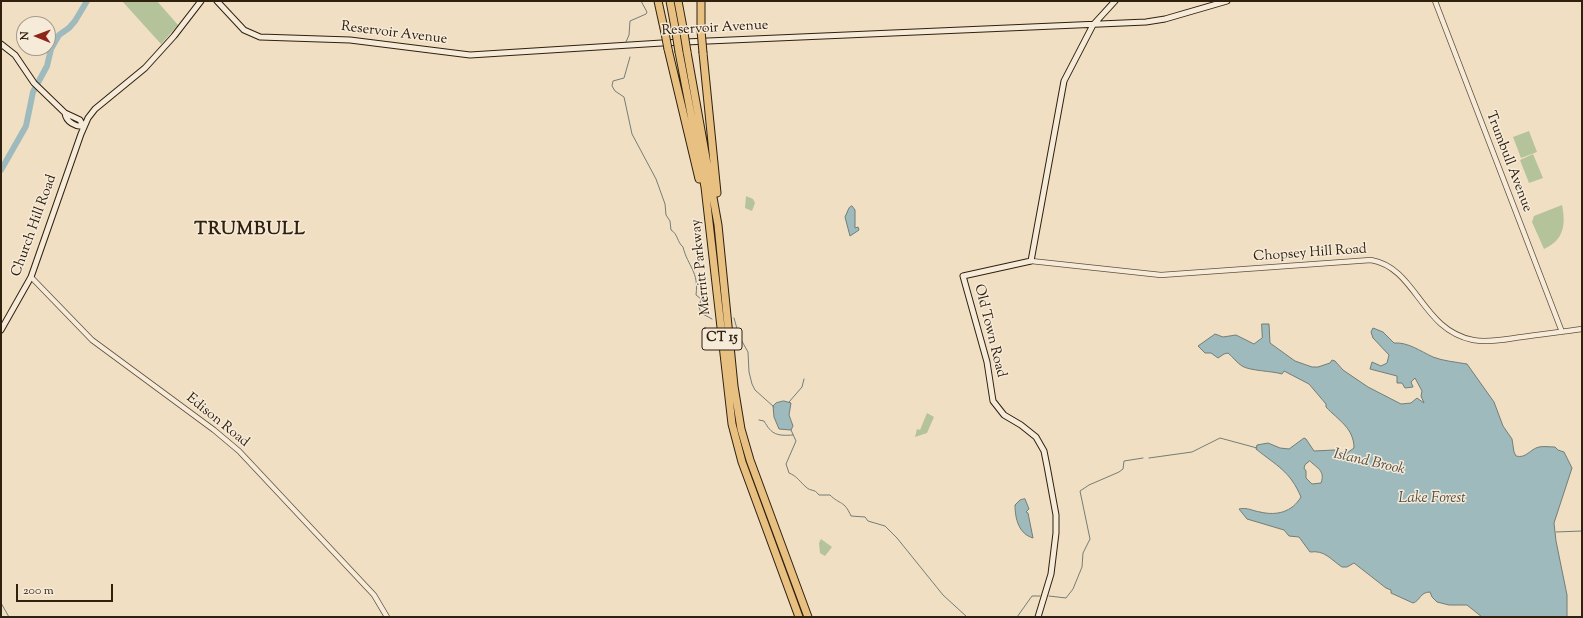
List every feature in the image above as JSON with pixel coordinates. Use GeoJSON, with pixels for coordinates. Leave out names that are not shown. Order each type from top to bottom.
{"type":"FeatureCollection","features":[{"type":"Feature","properties":{"kind":"highway"},"geometry":{"type":"LineString","coordinates":[[658,1],[699,178],[711,250],[714,256]]}},
{"type":"Feature","properties":{"kind":"highway","name":"Merritt Parkway"},"geometry":{"type":"LineString","coordinates":[[670,1],[706,187],[732,424],[742,462],[799,617]]}},
{"type":"Feature","properties":{"kind":"highway","name":"Merritt Parkway"},"geometry":{"type":"LineString","coordinates":[[678,1],[711,184],[721,249],[734,386],[741,429],[750,460],[808,617]]}},
{"type":"Feature","properties":{"kind":"highway"},"geometry":{"type":"LineString","coordinates":[[701,1],[701,30],[722,239],[721,249]]}},
{"type":"Feature","properties":{"kind":"main road","name":"Church Hill Road"},"geometry":{"type":"LineString","coordinates":[[1,330],[31,277],[83,126],[93,110],[134,77],[154,58],[183,26],[201,1]]}},
{"type":"Feature","properties":{"kind":"main road","name":"Reservoir Avenue"},"geometry":{"type":"LineString","coordinates":[[217,1],[244,30],[260,37],[350,40],[464,54],[929,30],[1093,25],[1158,20],[1227,1]]}},
{"type":"Feature","properties":{"kind":"main road"},"geometry":{"type":"LineString","coordinates":[[1031,261],[1064,81],[1093,25],[1115,1]]}},
{"type":"Feature","properties":{"kind":"main road"},"geometry":{"type":"LineString","coordinates":[[1,44],[15,55],[34,83],[65,114],[67,118],[74,125],[83,126]]}},
{"type":"Feature","properties":{"kind":"main road","name":"Old Town Road"},"geometry":{"type":"LineString","coordinates":[[1031,261],[963,276],[987,362],[993,401],[1004,415],[1021,425],[1036,437],[1044,451],[1056,515],[1056,533],[1051,574],[1038,617]]}},
{"type":"Feature","properties":{"kind":"street","name":"Trumbull Avenue"},"geometry":{"type":"LineString","coordinates":[[1435,1],[1562,332]]}},
{"type":"Feature","properties":{"kind":"street","name":"Chopsey Hill Road"},"geometry":{"type":"LineString","coordinates":[[1031,261],[1161,275],[1371,260],[1386,264],[1398,272],[1435,320],[1462,337],[1487,341],[1582,329]]}},
{"type":"Feature","properties":{"kind":"street","name":"Edison Road"},"geometry":{"type":"LineString","coordinates":[[31,277],[100,346],[214,430],[239,451],[374,595],[387,617]]}},
{"type":"Feature","properties":{"kind":"green space"},"geometry":{"type":"Polygon","coordinates":[[[122,1],[157,1],[178,25],[161,44],[122,1]]]}},
{"type":"Feature","properties":{"kind":"green space"},"geometry":{"type":"Polygon","coordinates":[[[1529,131],[1537,152],[1521,158],[1513,137],[1529,131]]]}},
{"type":"Feature","properties":{"kind":"green space"},"geometry":{"type":"Polygon","coordinates":[[[1533,154],[1543,178],[1529,183],[1520,160],[1533,154]]]}},
{"type":"Feature","properties":{"kind":"green space"},"geometry":{"type":"Polygon","coordinates":[[[746,196],[753,199],[755,203],[752,211],[745,208],[746,196]]]}},
{"type":"Feature","properties":{"kind":"green space"},"geometry":{"type":"Polygon","coordinates":[[[1562,205],[1564,219],[1560,236],[1556,241],[1544,249],[1532,222],[1534,216],[1562,205]]]}},
{"type":"Feature","properties":{"kind":"green space"},"geometry":{"type":"Polygon","coordinates":[[[927,413],[934,417],[927,433],[915,437],[917,429],[920,430],[927,413]]]}},
{"type":"Feature","properties":{"kind":"green space"},"geometry":{"type":"Polygon","coordinates":[[[821,539],[832,547],[825,556],[820,553],[819,543],[821,539]]]}},
{"type":"Feature","properties":{"kind":"water"},"geometry":{"type":"Polygon","coordinates":[[[852,206],[855,210],[855,228],[858,227],[859,230],[850,236],[845,217],[849,208],[852,206]]]}},
{"type":"Feature","properties":{"kind":"water","name":"Lake Forest"},"geometry":{"type":"Polygon","coordinates":[[[1262,324],[1269,324],[1270,343],[1295,361],[1312,367],[1318,367],[1330,363],[1332,360],[1335,361],[1343,370],[1368,387],[1401,404],[1411,403],[1417,398],[1424,403],[1421,396],[1422,391],[1415,378],[1411,382],[1413,387],[1405,388],[1402,383],[1397,383],[1397,376],[1370,369],[1372,362],[1381,366],[1387,363],[1389,355],[1373,338],[1371,332],[1373,328],[1383,332],[1394,343],[1409,345],[1433,357],[1467,364],[1494,402],[1503,426],[1512,439],[1516,456],[1523,456],[1536,448],[1541,447],[1555,447],[1564,452],[1572,468],[1554,523],[1556,541],[1567,595],[1567,617],[1482,617],[1467,605],[1449,605],[1437,602],[1432,597],[1430,592],[1424,593],[1413,603],[1391,593],[1391,590],[1386,588],[1354,563],[1347,567],[1342,567],[1331,558],[1320,552],[1310,552],[1299,537],[1289,536],[1284,530],[1247,519],[1239,509],[1266,513],[1284,512],[1293,506],[1301,497],[1297,488],[1287,475],[1277,465],[1256,449],[1257,445],[1268,443],[1280,448],[1289,449],[1304,438],[1314,451],[1334,450],[1347,453],[1354,448],[1351,435],[1348,430],[1326,407],[1326,404],[1309,384],[1284,371],[1282,374],[1246,368],[1240,365],[1228,353],[1218,358],[1211,353],[1205,353],[1198,346],[1215,334],[1223,337],[1236,335],[1254,344],[1262,338],[1262,324]],[[1310,461],[1304,468],[1306,471],[1306,478],[1312,484],[1321,483],[1321,472],[1310,461]]]}},
{"type":"Feature","properties":{"kind":"water"},"geometry":{"type":"Polygon","coordinates":[[[784,401],[791,403],[789,415],[793,426],[791,430],[779,429],[774,417],[773,406],[776,403],[784,401]]]}},
{"type":"Feature","properties":{"kind":"water"},"geometry":{"type":"Polygon","coordinates":[[[1025,499],[1029,509],[1026,512],[1028,513],[1033,538],[1024,533],[1017,521],[1015,505],[1020,500],[1025,499]]]}},
{"type":"Feature","properties":{"kind":"waterway"},"geometry":{"type":"LineString","coordinates":[[1,170],[26,126],[33,92],[47,66],[51,49],[59,35],[69,28],[75,21],[87,1]]}},
{"type":"Feature","properties":{"kind":"waterway"},"geometry":{"type":"LineString","coordinates":[[626,42],[629,35],[630,21],[646,14],[647,12],[641,1]]}},
{"type":"Feature","properties":{"kind":"waterway"},"geometry":{"type":"LineString","coordinates":[[630,57],[624,78],[613,81],[612,86],[615,91],[624,97],[632,134],[656,179],[665,204],[666,215],[670,221],[671,230],[683,247],[695,275],[697,287],[696,295],[701,299],[699,307],[701,313],[712,319]]}},
{"type":"Feature","properties":{"kind":"waterway"},"geometry":{"type":"LineString","coordinates":[[734,318],[739,336],[748,352],[749,372],[752,384],[755,390],[774,407]]}},
{"type":"Feature","properties":{"kind":"waterway"},"geometry":{"type":"LineString","coordinates":[[789,402],[802,387],[804,379]]}},
{"type":"Feature","properties":{"kind":"waterway"},"geometry":{"type":"LineString","coordinates":[[759,420],[764,421],[772,432],[776,434],[793,435]]}},
{"type":"Feature","properties":{"kind":"waterway"},"geometry":{"type":"LineString","coordinates":[[791,430],[796,441],[786,464],[789,473],[819,495],[830,495],[844,505],[851,516],[865,517],[868,521],[885,526],[897,538],[943,595],[967,617]]}},
{"type":"Feature","properties":{"kind":"waterway","name":"Island Brook"},"geometry":{"type":"LineString","coordinates":[[1149,458],[1192,452],[1220,438],[1257,448]]}},
{"type":"Feature","properties":{"kind":"waterway","name":"Island Brook"},"geometry":{"type":"LineString","coordinates":[[1049,596],[1066,598],[1073,589],[1082,567],[1083,553],[1090,539],[1080,491],[1089,485],[1119,472],[1123,469],[1124,461],[1143,458]]}},
{"type":"Feature","properties":{"kind":"waterway","name":"Island Brook"},"geometry":{"type":"LineString","coordinates":[[1556,532],[1582,531]]}},
{"type":"Feature","properties":{"kind":"waterway","name":"Island Brook"},"geometry":{"type":"LineString","coordinates":[[1017,617],[1032,596],[1040,596]]}},
{"type":"Feature","properties":{"kind":"waterway"},"geometry":{"type":"LineString","coordinates":[[1,603],[9,617]]}},
{"type":"Feature","properties":{"kind":"district","name":"TRUMBULL"},"geometry":{"type":"Point","coordinates":[250,231]}}]}
